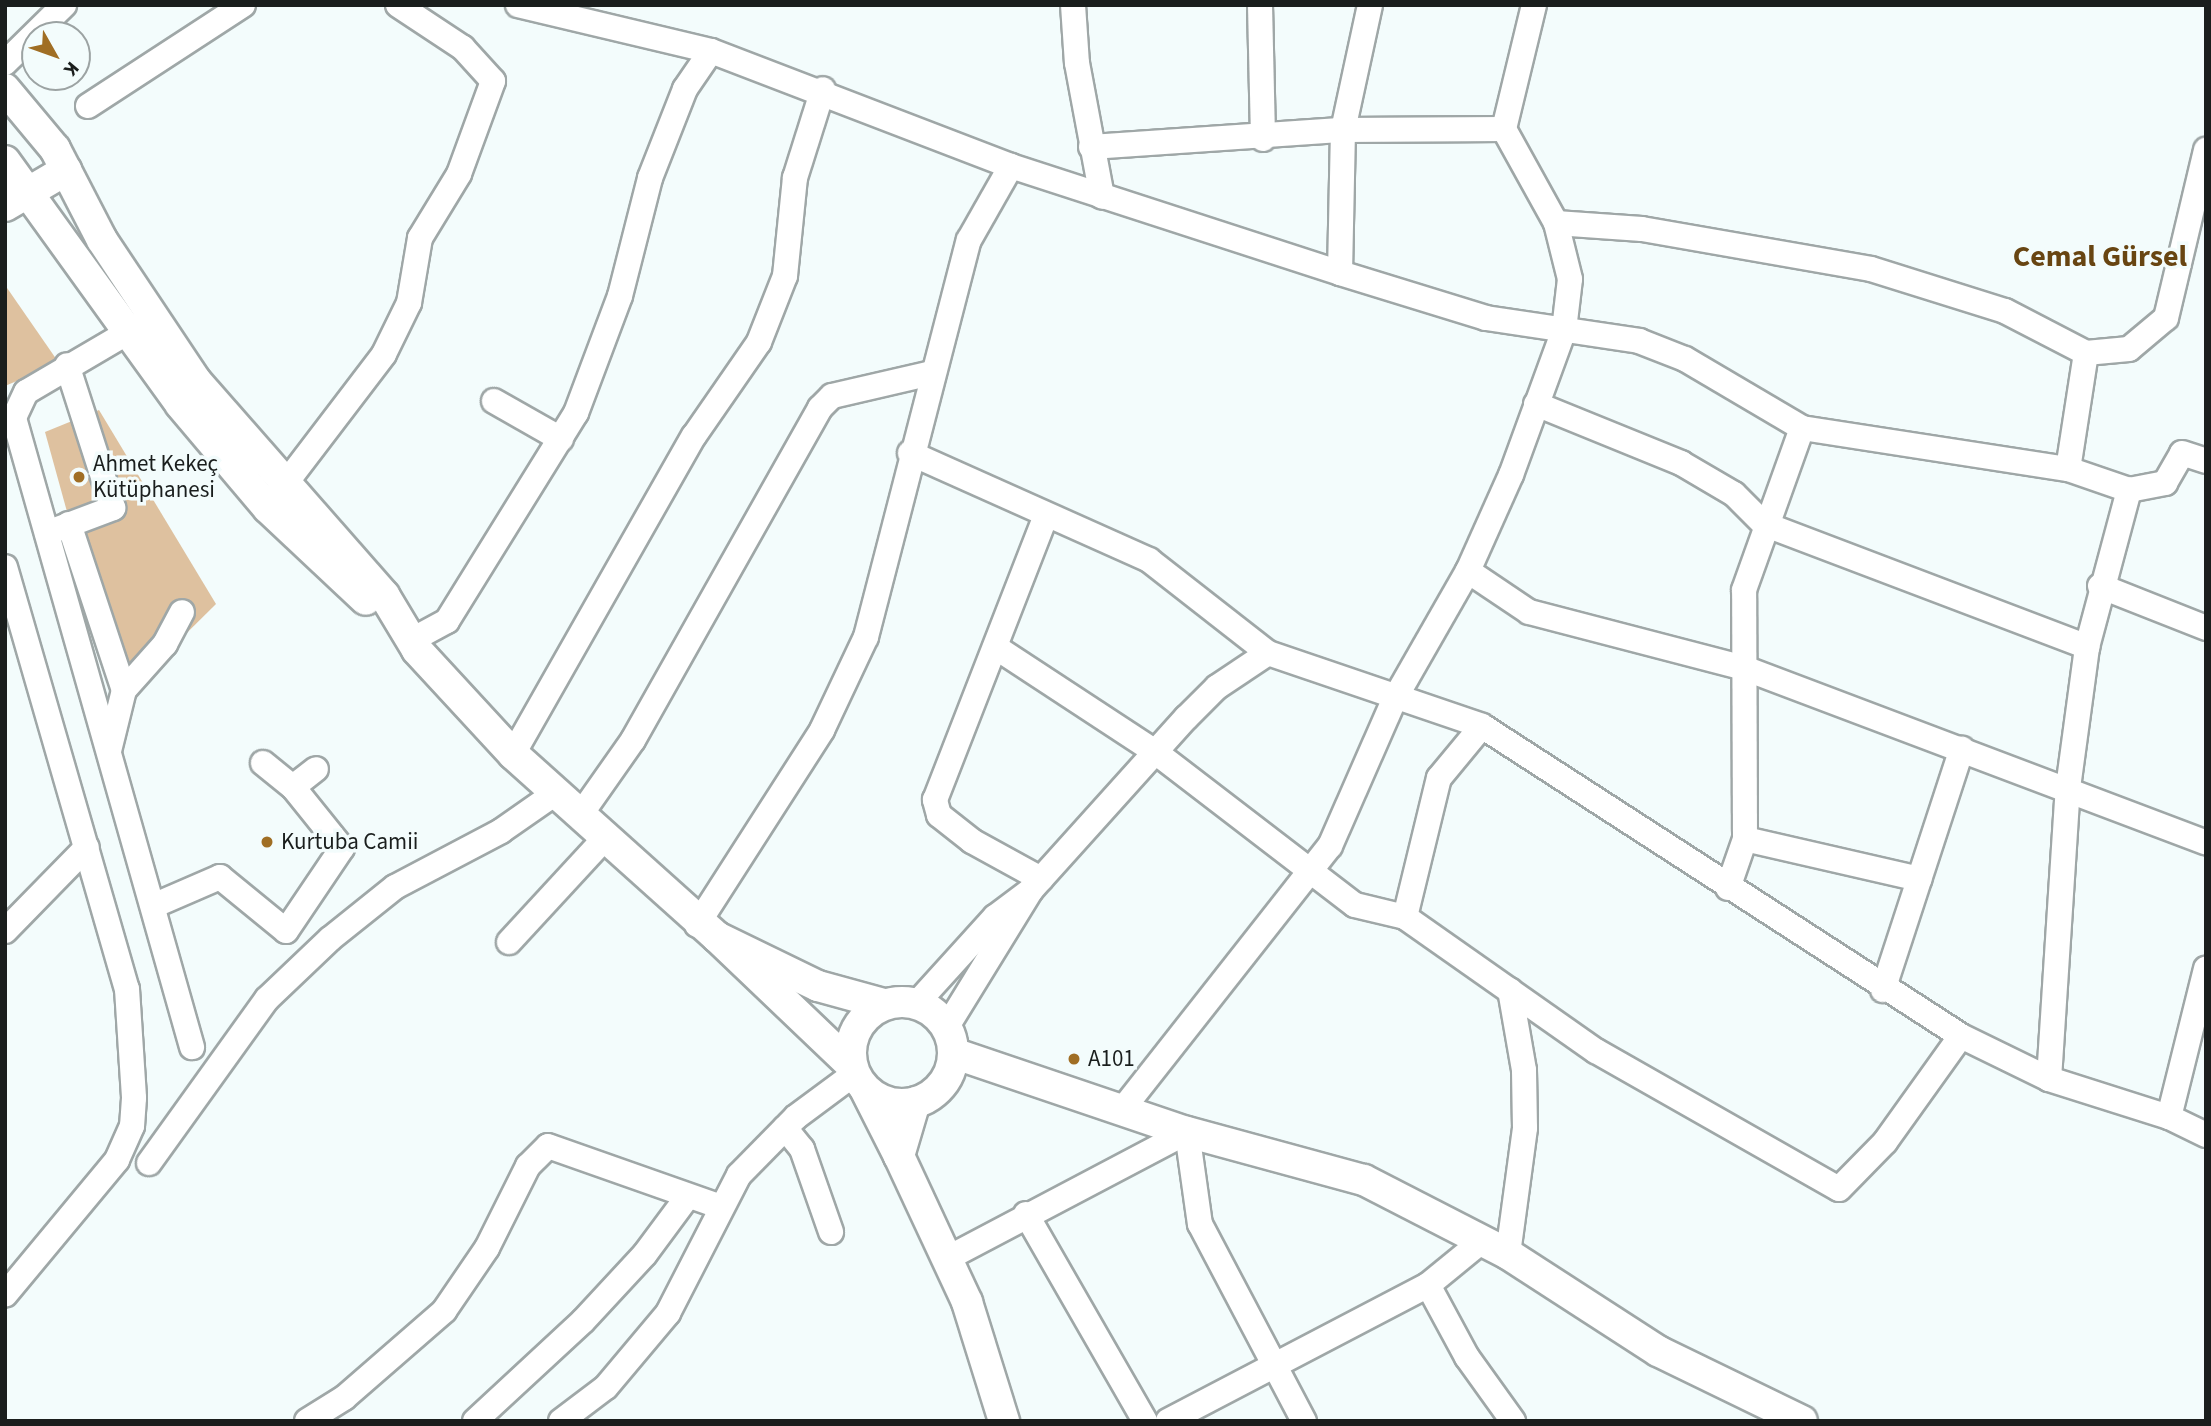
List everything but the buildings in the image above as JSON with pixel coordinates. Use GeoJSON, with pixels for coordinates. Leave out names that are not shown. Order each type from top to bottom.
{"type":"FeatureCollection","features":[{"type":"Feature","properties":{"kind":"main road"},"geometry":{"type":"LineString","coordinates":[[5,89],[42,133],[66,170],[102,240],[196,381],[384,596],[410,641]]}},
{"type":"Feature","properties":{"kind":"main road"},"geometry":{"type":"LineString","coordinates":[[42,133],[5,161],[17,201],[81,258],[129,332],[268,508],[410,641],[513,754],[707,931],[857,1076],[895,1104],[915,1102],[942,1084],[950,1040]]}},
{"type":"Feature","properties":{"kind":"main road"},"geometry":{"type":"LineString","coordinates":[[17,201],[66,170]]}},
{"type":"Feature","properties":{"kind":"main road"},"geometry":{"type":"LineString","coordinates":[[707,931],[818,986],[884,1004],[917,1003],[950,1040],[1122,1110],[1187,1132],[1324,1165],[1496,1247],[1658,1351],[1802,1421]]}},
{"type":"Feature","properties":{"kind":"main road"},"geometry":{"type":"LineString","coordinates":[[884,1004],[858,1024],[857,1076],[948,1258],[1004,1421]]}},
{"type":"Feature","properties":{"kind":"main road"},"geometry":{"type":"LineString","coordinates":[[899,1156],[915,1102]]}},
{"type":"Feature","properties":{"kind":"street"},"geometry":{"type":"LineString","coordinates":[[5,63],[64,5]]}},
{"type":"Feature","properties":{"kind":"street"},"geometry":{"type":"LineString","coordinates":[[88,106],[243,5]]}},
{"type":"Feature","properties":{"kind":"street"},"geometry":{"type":"LineString","coordinates":[[268,508],[384,354],[409,303],[420,238],[458,174],[493,81],[463,48],[398,5]]}},
{"type":"Feature","properties":{"kind":"street"},"geometry":{"type":"LineString","coordinates":[[518,5],[711,51],[822,89],[1011,166],[1486,318],[1639,341],[1674,355],[1801,428],[2068,468],[2129,490],[2165,483],[2182,453],[2206,461]]}},
{"type":"Feature","properties":{"kind":"street"},"geometry":{"type":"LineString","coordinates":[[1073,5],[1091,147],[1102,197]]}},
{"type":"Feature","properties":{"kind":"street"},"geometry":{"type":"LineString","coordinates":[[1260,5],[1263,139]]}},
{"type":"Feature","properties":{"kind":"street"},"geometry":{"type":"LineString","coordinates":[[1340,273],[1343,130],[1370,5]]}},
{"type":"Feature","properties":{"kind":"street"},"geometry":{"type":"LineString","coordinates":[[1122,1110],[1330,846],[1394,700],[1468,571],[1564,330],[1570,279],[1556,223],[1504,129],[1534,5]]}},
{"type":"Feature","properties":{"kind":"street"},"geometry":{"type":"LineString","coordinates":[[410,641],[447,621],[561,439],[620,296],[675,114],[711,51]]}},
{"type":"Feature","properties":{"kind":"street"},"geometry":{"type":"LineString","coordinates":[[513,754],[694,436],[759,342],[785,276],[795,178],[822,89]]}},
{"type":"Feature","properties":{"kind":"street"},"geometry":{"type":"LineString","coordinates":[[1091,147],[1263,139],[1343,130],[1504,129]]}},
{"type":"Feature","properties":{"kind":"street"},"geometry":{"type":"LineString","coordinates":[[1556,223],[1642,229],[1871,269],[2005,311],[2086,353],[2129,349],[2149,339],[2166,318],[2195,264],[2206,150]]}},
{"type":"Feature","properties":{"kind":"street"},"geometry":{"type":"LineString","coordinates":[[707,931],[822,730],[866,637],[910,453],[969,240],[1011,166]]}},
{"type":"Feature","properties":{"kind":"street"},"geometry":{"type":"LineString","coordinates":[[124,690],[58,529],[14,411],[22,396],[67,365],[155,317]]}},
{"type":"Feature","properties":{"kind":"street"},"geometry":{"type":"LineString","coordinates":[[2068,468],[2086,353]]}},
{"type":"Feature","properties":{"kind":"street"},"geometry":{"type":"LineString","coordinates":[[58,529],[113,508],[67,365]]}},
{"type":"Feature","properties":{"kind":"street"},"geometry":{"type":"LineString","coordinates":[[581,814],[633,740],[820,408],[832,396],[932,373]]}},
{"type":"Feature","properties":{"kind":"street"},"geometry":{"type":"LineString","coordinates":[[494,401],[561,439]]}},
{"type":"Feature","properties":{"kind":"street"},"geometry":{"type":"LineString","coordinates":[[1536,404],[1681,463],[1734,494],[1764,524],[2087,647]]}},
{"type":"Feature","properties":{"kind":"street"},"geometry":{"type":"LineString","coordinates":[[1728,888],[1745,838],[1744,590],[1764,524],[1801,428]]}},
{"type":"Feature","properties":{"kind":"street"},"geometry":{"type":"LineString","coordinates":[[910,453],[1149,560],[1268,653],[1394,700],[1482,726],[1883,990],[1961,1036],[2049,1079],[2169,1117],[2206,1135]]}},
{"type":"Feature","properties":{"kind":"street"},"geometry":{"type":"LineString","coordinates":[[2049,1079],[2068,788],[2087,647],[2100,586],[2129,490]]}},
{"type":"Feature","properties":{"kind":"street"},"geometry":{"type":"LineString","coordinates":[[1036,885],[939,815],[935,800],[997,648],[1046,515]]}},
{"type":"Feature","properties":{"kind":"street"},"geometry":{"type":"LineString","coordinates":[[58,529],[109,752],[192,1047]]}},
{"type":"Feature","properties":{"kind":"street"},"geometry":{"type":"LineString","coordinates":[[5,567],[127,989],[132,1126],[117,1160],[5,1295]]}},
{"type":"Feature","properties":{"kind":"street"},"geometry":{"type":"LineString","coordinates":[[1468,571],[1529,612],[1744,668],[2068,788],[2206,843]]}},
{"type":"Feature","properties":{"kind":"street"},"geometry":{"type":"LineString","coordinates":[[2100,586],[2206,628]]}},
{"type":"Feature","properties":{"kind":"street"},"geometry":{"type":"LineString","coordinates":[[109,752],[124,690],[165,644],[182,612]]}},
{"type":"Feature","properties":{"kind":"street"},"geometry":{"type":"LineString","coordinates":[[997,648],[1154,751],[1355,905],[1405,917],[1596,1051],[1839,1189],[1885,1142],[1961,1036]]}},
{"type":"Feature","properties":{"kind":"street"},"geometry":{"type":"LineString","coordinates":[[917,1003],[995,917],[1036,885],[1154,751],[1217,687],[1268,653]]}},
{"type":"Feature","properties":{"kind":"street"},"geometry":{"type":"LineString","coordinates":[[1405,917],[1439,778],[1482,726]]}},
{"type":"Feature","properties":{"kind":"street"},"geometry":{"type":"LineString","coordinates":[[1883,990],[1962,749]]}},
{"type":"Feature","properties":{"kind":"street"},"geometry":{"type":"LineString","coordinates":[[153,906],[220,877],[286,931],[300,913],[342,848],[293,788],[263,764]]}},
{"type":"Feature","properties":{"kind":"street"},"geometry":{"type":"LineString","coordinates":[[293,788],[316,769]]}},
{"type":"Feature","properties":{"kind":"street"},"geometry":{"type":"LineString","coordinates":[[149,1163],[267,999],[330,940],[394,887],[501,831],[557,792]]}},
{"type":"Feature","properties":{"kind":"street"},"geometry":{"type":"LineString","coordinates":[[509,942],[606,837]]}},
{"type":"Feature","properties":{"kind":"street"},"geometry":{"type":"LineString","coordinates":[[1745,838],[1919,879]]}},
{"type":"Feature","properties":{"kind":"street"},"geometry":{"type":"LineString","coordinates":[[5,930],[88,847]]}},
{"type":"Feature","properties":{"kind":"street"},"geometry":{"type":"LineString","coordinates":[[950,1040],[1036,885]]}},
{"type":"Feature","properties":{"kind":"street"},"geometry":{"type":"LineString","coordinates":[[300,913],[330,940]]}},
{"type":"Feature","properties":{"kind":"street"},"geometry":{"type":"LineString","coordinates":[[2169,1117],[2206,968]]}},
{"type":"Feature","properties":{"kind":"street"},"geometry":{"type":"LineString","coordinates":[[1168,1421],[1274,1362],[1428,1285],[1496,1247],[1525,1128],[1524,1070],[1510,990]]}},
{"type":"Feature","properties":{"kind":"street"},"geometry":{"type":"LineString","coordinates":[[561,1421],[606,1387],[668,1313],[739,1175],[785,1128],[857,1076]]}},
{"type":"Feature","properties":{"kind":"street"},"geometry":{"type":"LineString","coordinates":[[785,1128],[802,1149],[831,1232]]}},
{"type":"Feature","properties":{"kind":"street"},"geometry":{"type":"LineString","coordinates":[[948,1258],[1026,1214],[1187,1132],[1200,1224],[1304,1421]]}},
{"type":"Feature","properties":{"kind":"street"},"geometry":{"type":"LineString","coordinates":[[307,1421],[344,1398],[444,1311],[487,1248],[528,1166],[548,1146],[721,1207]]}},
{"type":"Feature","properties":{"kind":"street"},"geometry":{"type":"LineString","coordinates":[[475,1421],[583,1321],[645,1254],[688,1196]]}},
{"type":"Feature","properties":{"kind":"street"},"geometry":{"type":"LineString","coordinates":[[1026,1214],[1145,1421]]}},
{"type":"Feature","properties":{"kind":"street"},"geometry":{"type":"LineString","coordinates":[[1428,1285],[1467,1357],[1513,1421]]}},
{"type":"Feature","properties":{"kind":"shaded area"},"geometry":{"type":"Polygon","coordinates":[[[5,285],[59,363],[5,386],[5,285]]]}},
{"type":"Feature","properties":{"kind":"shaded area"},"geometry":{"type":"Polygon","coordinates":[[[99,410],[216,604],[119,700],[45,432],[99,410]]]}},
{"type":"Feature","properties":{"kind":"place","name":"Ahmet Kekeç Kütüphanesi"},"geometry":{"type":"Point","coordinates":[79,477]}},
{"type":"Feature","properties":{"kind":"place","name":"Kurtuba Camii"},"geometry":{"type":"Point","coordinates":[267,842]}},
{"type":"Feature","properties":{"kind":"place","name":"A101"},"geometry":{"type":"Point","coordinates":[1074,1059]}},
{"type":"Feature","properties":{"kind":"district","name":"Cemal Gürsel"},"geometry":{"type":"Point","coordinates":[2100,257]}}]}
